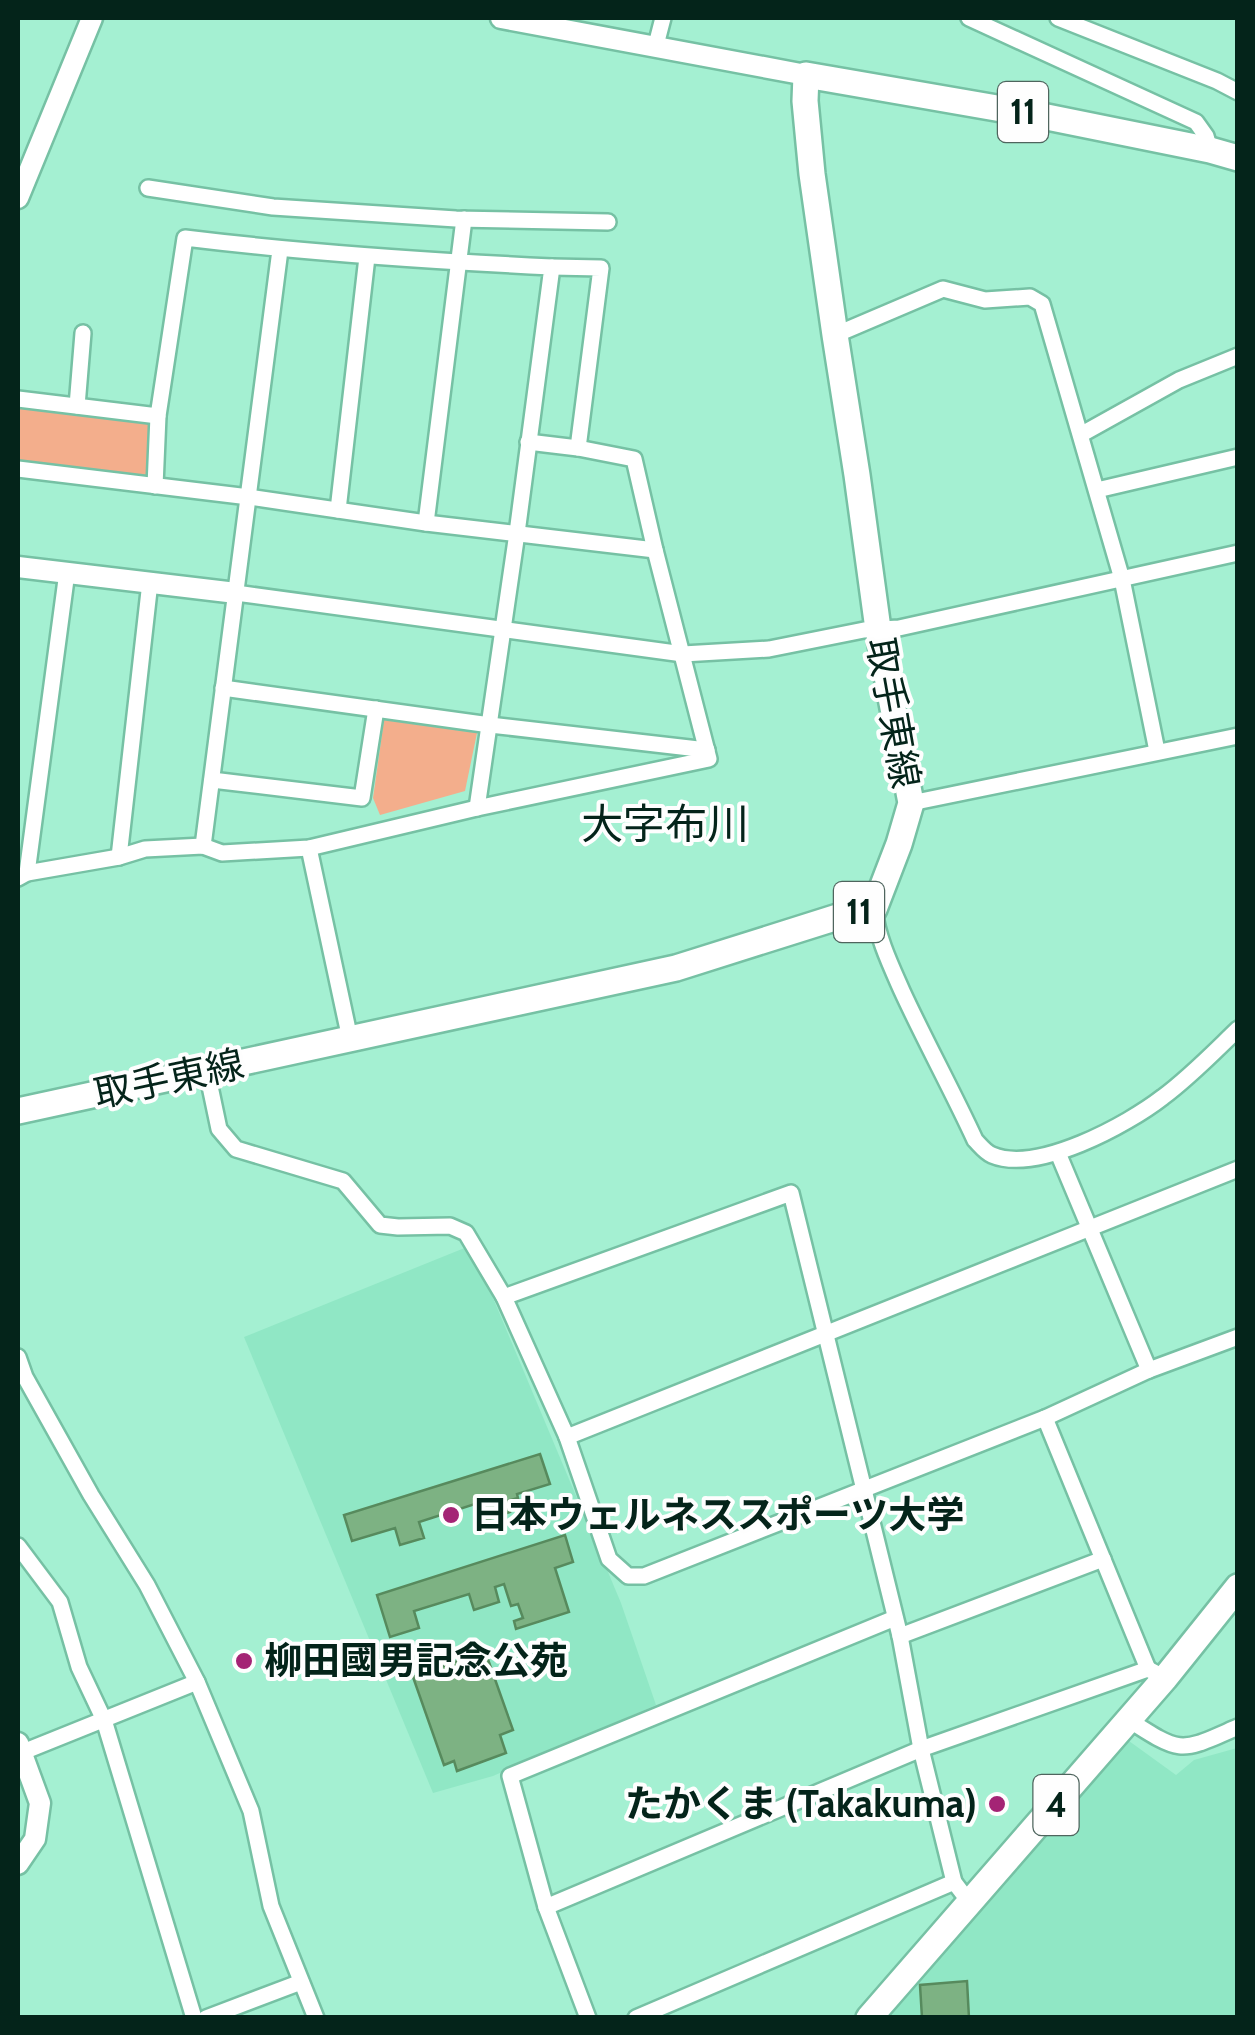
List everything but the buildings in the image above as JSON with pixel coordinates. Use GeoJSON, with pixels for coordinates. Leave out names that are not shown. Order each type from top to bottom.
{"type":"FeatureCollection","features":[{"type":"Feature","properties":{"kind":"main road","name":"11"},"geometry":{"type":"LineString","coordinates":[[806,74],[1037,115],[1238,158]]}},
{"type":"Feature","properties":{"kind":"main road","name":"取手東線"},"geometry":{"type":"LineString","coordinates":[[18,1111],[676,968],[874,909],[900,844],[910,803],[878,628],[812,174],[806,74]]}},
{"type":"Feature","properties":{"kind":"main road","name":"4"},"geometry":{"type":"LineString","coordinates":[[869,2018],[962,1892],[1129,1720],[1156,1674],[1238,1588]]}},
{"type":"Feature","properties":{"kind":"street"},"geometry":{"type":"LineString","coordinates":[[18,198],[22,172],[92,18]]}},
{"type":"Feature","properties":{"kind":"street"},"geometry":{"type":"LineString","coordinates":[[502,18],[806,74]]}},
{"type":"Feature","properties":{"kind":"street"},"geometry":{"type":"LineString","coordinates":[[656,45],[662,18]]}},
{"type":"Feature","properties":{"kind":"street"},"geometry":{"type":"LineString","coordinates":[[969,18],[1196,122],[1210,150]]}},
{"type":"Feature","properties":{"kind":"street"},"geometry":{"type":"LineString","coordinates":[[1058,18],[1238,92]]}},
{"type":"Feature","properties":{"kind":"street"},"geometry":{"type":"LineString","coordinates":[[148,188],[273,207],[464,219],[608,222]]}},
{"type":"Feature","properties":{"kind":"street"},"geometry":{"type":"LineString","coordinates":[[426,523],[464,219]]}},
{"type":"Feature","properties":{"kind":"street"},"geometry":{"type":"LineString","coordinates":[[154,486],[158,416],[184,238],[367,257],[601,268],[578,448]]}},
{"type":"Feature","properties":{"kind":"street"},"geometry":{"type":"LineString","coordinates":[[203,846],[280,250]]}},
{"type":"Feature","properties":{"kind":"street"},"geometry":{"type":"LineString","coordinates":[[338,510],[367,257]]}},
{"type":"Feature","properties":{"kind":"street"},"geometry":{"type":"LineString","coordinates":[[477,808],[552,267]]}},
{"type":"Feature","properties":{"kind":"street"},"geometry":{"type":"LineString","coordinates":[[835,335],[943,289],[985,300],[1030,297],[1042,304],[1122,579],[1156,751]]}},
{"type":"Feature","properties":{"kind":"street"},"geometry":{"type":"LineString","coordinates":[[78,406],[84,333]]}},
{"type":"Feature","properties":{"kind":"street"},"geometry":{"type":"LineString","coordinates":[[1082,434],[1179,380],[1238,356]]}},
{"type":"Feature","properties":{"kind":"street"},"geometry":{"type":"LineString","coordinates":[[18,399],[158,416]]}},
{"type":"Feature","properties":{"kind":"street"},"geometry":{"type":"LineString","coordinates":[[67,572],[22,876],[145,849],[203,846],[222,854],[309,848],[710,759],[634,459],[528,442]]}},
{"type":"Feature","properties":{"kind":"street"},"geometry":{"type":"LineString","coordinates":[[1097,490],[1238,457]]}},
{"type":"Feature","properties":{"kind":"street"},"geometry":{"type":"LineString","coordinates":[[18,469],[655,550]]}},
{"type":"Feature","properties":{"kind":"street"},"geometry":{"type":"LineString","coordinates":[[18,567],[683,654],[769,649],[878,628],[899,628],[1238,552]]}},
{"type":"Feature","properties":{"kind":"street"},"geometry":{"type":"LineString","coordinates":[[119,857],[150,582]]}},
{"type":"Feature","properties":{"kind":"street"},"geometry":{"type":"LineString","coordinates":[[223,688],[707,750]]}},
{"type":"Feature","properties":{"kind":"street"},"geometry":{"type":"LineString","coordinates":[[212,780],[362,798],[376,709]]}},
{"type":"Feature","properties":{"kind":"street"},"geometry":{"type":"LineString","coordinates":[[910,803],[1238,736]]}},
{"type":"Feature","properties":{"kind":"street"},"geometry":{"type":"LineString","coordinates":[[309,848],[350,1039]]}},
{"type":"Feature","properties":{"kind":"street"},"geometry":{"type":"LineString","coordinates":[[874,909],[893,970],[974,1140],[989,1154],[1011,1160],[1058,1153],[1114,1128],[1162,1098],[1238,1029]]}},
{"type":"Feature","properties":{"kind":"street"},"geometry":{"type":"LineString","coordinates":[[207,1072],[219,1129],[236,1149],[343,1182],[380,1225],[450,1226],[466,1233],[504,1297],[567,1437],[610,1559],[628,1576],[644,1576],[1045,1418],[1150,1370],[1238,1337]]}},
{"type":"Feature","properties":{"kind":"street"},"geometry":{"type":"LineString","coordinates":[[1058,1153],[1150,1370]]}},
{"type":"Feature","properties":{"kind":"street"},"geometry":{"type":"LineString","coordinates":[[567,1437],[1238,1169]]}},
{"type":"Feature","properties":{"kind":"street"},"geometry":{"type":"LineString","coordinates":[[504,1297],[791,1193],[900,1636],[922,1749],[962,1892],[636,2018]]}},
{"type":"Feature","properties":{"kind":"street"},"geometry":{"type":"LineString","coordinates":[[18,1357],[25,1377],[147,1585],[197,1682],[251,1810],[270,1906],[316,2018]]}},
{"type":"Feature","properties":{"kind":"street"},"geometry":{"type":"LineString","coordinates":[[546,1906],[922,1749],[1156,1674],[1045,1418]]}},
{"type":"Feature","properties":{"kind":"street"},"geometry":{"type":"LineString","coordinates":[[18,1546],[60,1602],[79,1667],[104,1720],[194,2018]]}},
{"type":"Feature","properties":{"kind":"street"},"geometry":{"type":"LineString","coordinates":[[900,1636],[1103,1559]]}},
{"type":"Feature","properties":{"kind":"street"},"geometry":{"type":"LineString","coordinates":[[588,2018],[546,1906],[510,1776],[895,1618]]}},
{"type":"Feature","properties":{"kind":"street"},"geometry":{"type":"LineString","coordinates":[[18,1864],[36,1838],[40,1803],[19,1750],[197,1682]]}},
{"type":"Feature","properties":{"kind":"street"},"geometry":{"type":"LineString","coordinates":[[1129,1720],[1176,1747],[1198,1744],[1238,1727]]}},
{"type":"Feature","properties":{"kind":"street"},"geometry":{"type":"LineString","coordinates":[[206,2018],[300,1982]]}},
{"type":"Feature","properties":{"kind":"shaded area"},"geometry":{"type":"Polygon","coordinates":[[[18,402],[154,421],[150,481],[18,464],[18,402]]]}},
{"type":"Feature","properties":{"kind":"shaded area"},"geometry":{"type":"Polygon","coordinates":[[[384,720],[477,733],[465,791],[380,815],[373,798],[384,720]]]}},
{"type":"Feature","properties":{"kind":"shaded area","name":"日本ウェルネススポーツ大学"},"geometry":{"type":"Polygon","coordinates":[[[467,1247],[488,1286],[621,1603],[656,1705],[493,1776],[433,1793],[244,1337],[467,1247]]]}},
{"type":"Feature","properties":{"kind":"shaded area"},"geometry":{"type":"Polygon","coordinates":[[[1129,1741],[1176,1775],[1194,1760],[1237,1748],[1237,2017],[887,2018],[1129,1741]]]}},
{"type":"Feature","properties":{"kind":"place","name":"日本ウェルネススポーツ大学"},"geometry":{"type":"Point","coordinates":[451,1515]}},
{"type":"Feature","properties":{"kind":"place","name":"柳田國男記念公苑"},"geometry":{"type":"Point","coordinates":[244,1661]}},
{"type":"Feature","properties":{"kind":"place","name":"たかくま (Takakuma)"},"geometry":{"type":"Point","coordinates":[997,1804]}},
{"type":"Feature","properties":{"kind":"district","name":"大字布川"},"geometry":{"type":"Point","coordinates":[665,824]}}]}
